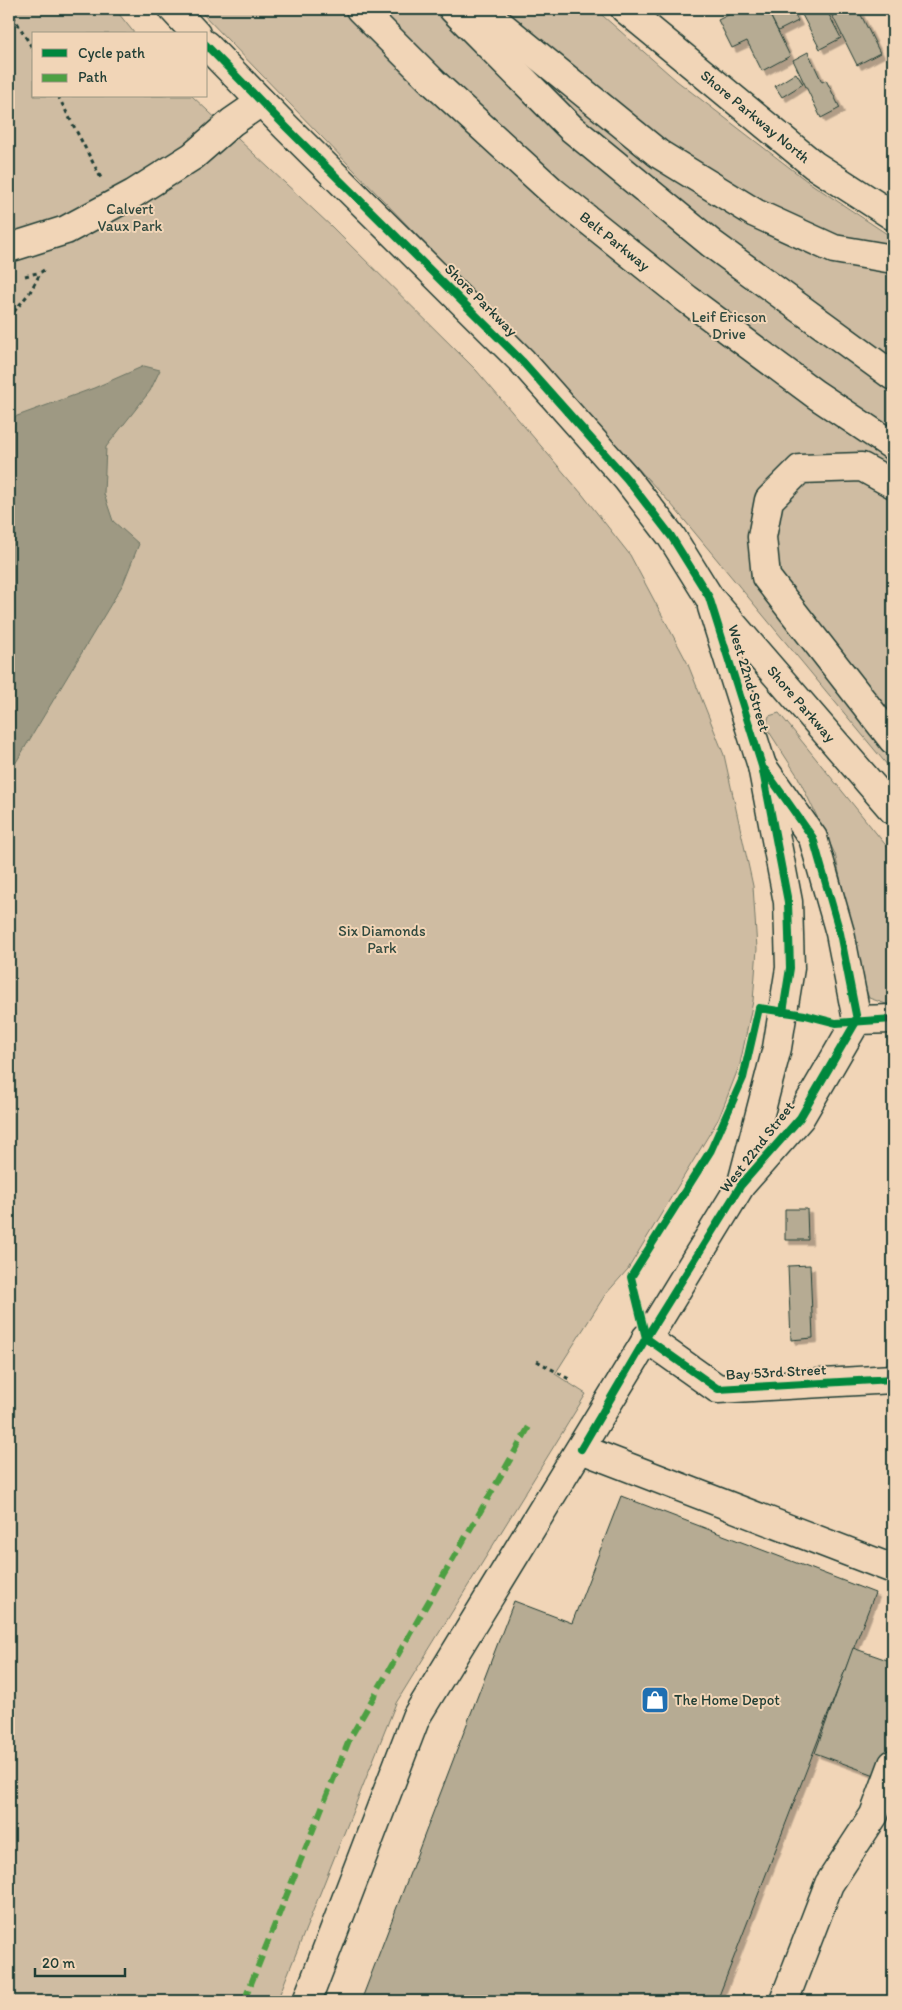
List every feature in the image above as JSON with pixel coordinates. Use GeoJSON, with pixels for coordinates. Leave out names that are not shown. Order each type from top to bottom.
{"type":"FeatureCollection","features":[{"type":"Feature","properties":{"kind":"main road"},"geometry":{"type":"LineString","coordinates":[[174,9],[194,32]]}},
{"type":"Feature","properties":{"kind":"main road","name":"Belt Parkway"},"geometry":{"type":"LineString","coordinates":[[360,9],[433,82],[552,191],[703,311],[814,394],[893,446]]}},
{"type":"Feature","properties":{"kind":"main road"},"geometry":{"type":"LineString","coordinates":[[454,9],[571,128],[712,244],[893,376]]}},
{"type":"Feature","properties":{"kind":"main road"},"geometry":{"type":"LineString","coordinates":[[481,9],[659,154],[755,213],[834,249],[893,259]]}},
{"type":"Feature","properties":{"kind":"main road","name":"Shore Parkway North"},"geometry":{"type":"LineString","coordinates":[[632,11],[814,165],[893,216]]}},
{"type":"Feature","properties":{"kind":"main road","name":"Shore Parkway"},"geometry":{"type":"LineString","coordinates":[[208,47],[522,361],[627,479],[671,536],[709,597],[893,810]]}},
{"type":"Feature","properties":{"kind":"main road"},"geometry":{"type":"LineString","coordinates":[[9,248],[66,230],[133,194],[193,156],[232,122],[261,102]]}},
{"type":"Feature","properties":{"kind":"main road"},"geometry":{"type":"LineString","coordinates":[[893,484],[862,467],[800,469],[769,500],[762,537],[766,576],[893,740]]}},
{"type":"Feature","properties":{"kind":"main road","name":"West 22nd Street"},"geometry":{"type":"LineString","coordinates":[[709,597],[762,766],[788,902],[790,968],[777,1048],[741,1185]]}},
{"type":"Feature","properties":{"kind":"main road","name":"West 22nd Street"},"geometry":{"type":"LineString","coordinates":[[306,2001],[416,1717],[741,1185],[800,1118],[857,1020],[840,933],[814,838],[762,766]]}},
{"type":"Feature","properties":{"kind":"main road"},"geometry":{"type":"LineString","coordinates":[[857,1020],[893,1019]]}},
{"type":"Feature","properties":{"kind":"main road","name":"Bay 53rd Street"},"geometry":{"type":"LineString","coordinates":[[646,1338],[718,1389],[893,1379]]}},
{"type":"Feature","properties":{"kind":"main road"},"geometry":{"type":"LineString","coordinates":[[581,1449],[893,1569]]}},
{"type":"Feature","properties":{"kind":"main road"},"geometry":{"type":"LineString","coordinates":[[784,2001],[829,1884],[874,1815],[893,1764]]}},
{"type":"Feature","properties":{"kind":"path"},"geometry":{"type":"LineString","coordinates":[[9,9],[32,48]]}},
{"type":"Feature","properties":{"kind":"path"},"geometry":{"type":"LineString","coordinates":[[59,98],[105,186]]}},
{"type":"Feature","properties":{"kind":"path"},"geometry":{"type":"LineString","coordinates":[[9,318],[30,292],[41,272]]}},
{"type":"Feature","properties":{"kind":"path"},"geometry":{"type":"LineString","coordinates":[[537,1361],[569,1379]]}},
{"type":"Feature","properties":{"kind":"green space","name":"Six Diamonds Park"},"geometry":{"type":"Polygon","coordinates":[[[9,9],[115,9],[133,32],[32,32],[32,98],[194,98],[332,227],[476,370],[582,494],[630,555],[687,662],[724,755],[753,886],[757,949],[753,1001],[740,1064],[719,1118],[628,1269],[605,1295],[555,1374],[586,1394],[396,1703],[277,2001],[9,2001],[9,9]]]}},
{"type":"Feature","properties":{"kind":"green space","name":"Leif Ericson Drive"},"geometry":{"type":"Polygon","coordinates":[[[198,9],[595,9],[677,81],[807,181],[893,238],[893,772],[671,504],[532,354],[198,9]]]}},
{"type":"Feature","properties":{"kind":"green space"},"geometry":{"type":"Polygon","coordinates":[[[779,713],[893,854],[893,1004],[886,1004],[869,998],[862,979],[835,854],[797,775],[766,727],[769,716],[779,713]]]}},
{"type":"Feature","properties":{"kind":"shaded area"},"geometry":{"type":"Polygon","coordinates":[[[144,366],[160,370],[150,391],[106,447],[104,494],[113,521],[139,544],[123,584],[9,774],[9,419],[94,388],[144,366]]]}},
{"type":"Feature","properties":{"kind":"building"},"geometry":{"type":"Polygon","coordinates":[[[740,9],[767,9],[790,56],[762,71],[747,41],[732,48],[718,20],[740,9]]]}},
{"type":"Feature","properties":{"kind":"building"},"geometry":{"type":"Polygon","coordinates":[[[767,9],[792,9],[798,21],[778,31],[767,9]]]}},
{"type":"Feature","properties":{"kind":"building"},"geometry":{"type":"Polygon","coordinates":[[[799,9],[826,9],[841,38],[820,49],[799,9]]]}},
{"type":"Feature","properties":{"kind":"building"},"geometry":{"type":"Polygon","coordinates":[[[829,9],[858,9],[880,53],[857,65],[829,9]]]}},
{"type":"Feature","properties":{"kind":"building"},"geometry":{"type":"Polygon","coordinates":[[[808,52],[822,82],[826,80],[840,108],[821,118],[793,60],[808,52]]]}},
{"type":"Feature","properties":{"kind":"building"},"geometry":{"type":"Polygon","coordinates":[[[796,73],[803,84],[782,97],[775,86],[796,73]]]}},
{"type":"Feature","properties":{"kind":"building"},"geometry":{"type":"Polygon","coordinates":[[[785,1209],[807,1209],[808,1240],[785,1240],[785,1209]]]}},
{"type":"Feature","properties":{"kind":"building"},"geometry":{"type":"Polygon","coordinates":[[[810,1265],[813,1338],[791,1340],[788,1266],[810,1265]]]}},
{"type":"Feature","properties":{"kind":"building","name":"The Home Depot"},"geometry":{"type":"Polygon","coordinates":[[[621,1496],[875,1593],[717,2001],[361,2001],[514,1601],[572,1623],[621,1496]]]}},
{"type":"Feature","properties":{"kind":"building"},"geometry":{"type":"Polygon","coordinates":[[[853,1648],[893,1662],[893,1751],[883,1778],[815,1753],[853,1648]]]}},
{"type":"Feature","properties":{"kind":"marked path"},"geometry":{"type":"LineString","coordinates":[[244,2001],[350,1738],[530,1425]]}},
{"type":"Feature","properties":{"kind":"cycle path"},"geometry":{"type":"LineString","coordinates":[[208,47],[522,361],[627,479],[671,536],[709,597],[762,766],[788,902],[790,968],[783,1012]]}},
{"type":"Feature","properties":{"kind":"cycle path"},"geometry":{"type":"LineString","coordinates":[[581,1449],[646,1338],[741,1185],[800,1118],[857,1020],[840,933],[813,838],[765,770]]}},
{"type":"Feature","properties":{"kind":"cycle path"},"geometry":{"type":"LineString","coordinates":[[646,1338],[631,1277],[711,1150],[743,1078],[759,1008],[805,1015],[836,1023],[893,1019]]}},
{"type":"Feature","properties":{"kind":"cycle path"},"geometry":{"type":"LineString","coordinates":[[646,1338],[718,1389],[893,1379]]}},
{"type":"Feature","properties":{"kind":"place","name":"The Home Depot"},"geometry":{"type":"Point","coordinates":[655,1700]}},
{"type":"Feature","properties":{"kind":"park label","name":"Calvert Vaux Park"},"geometry":{"type":"Point","coordinates":[130,218]}}]}
